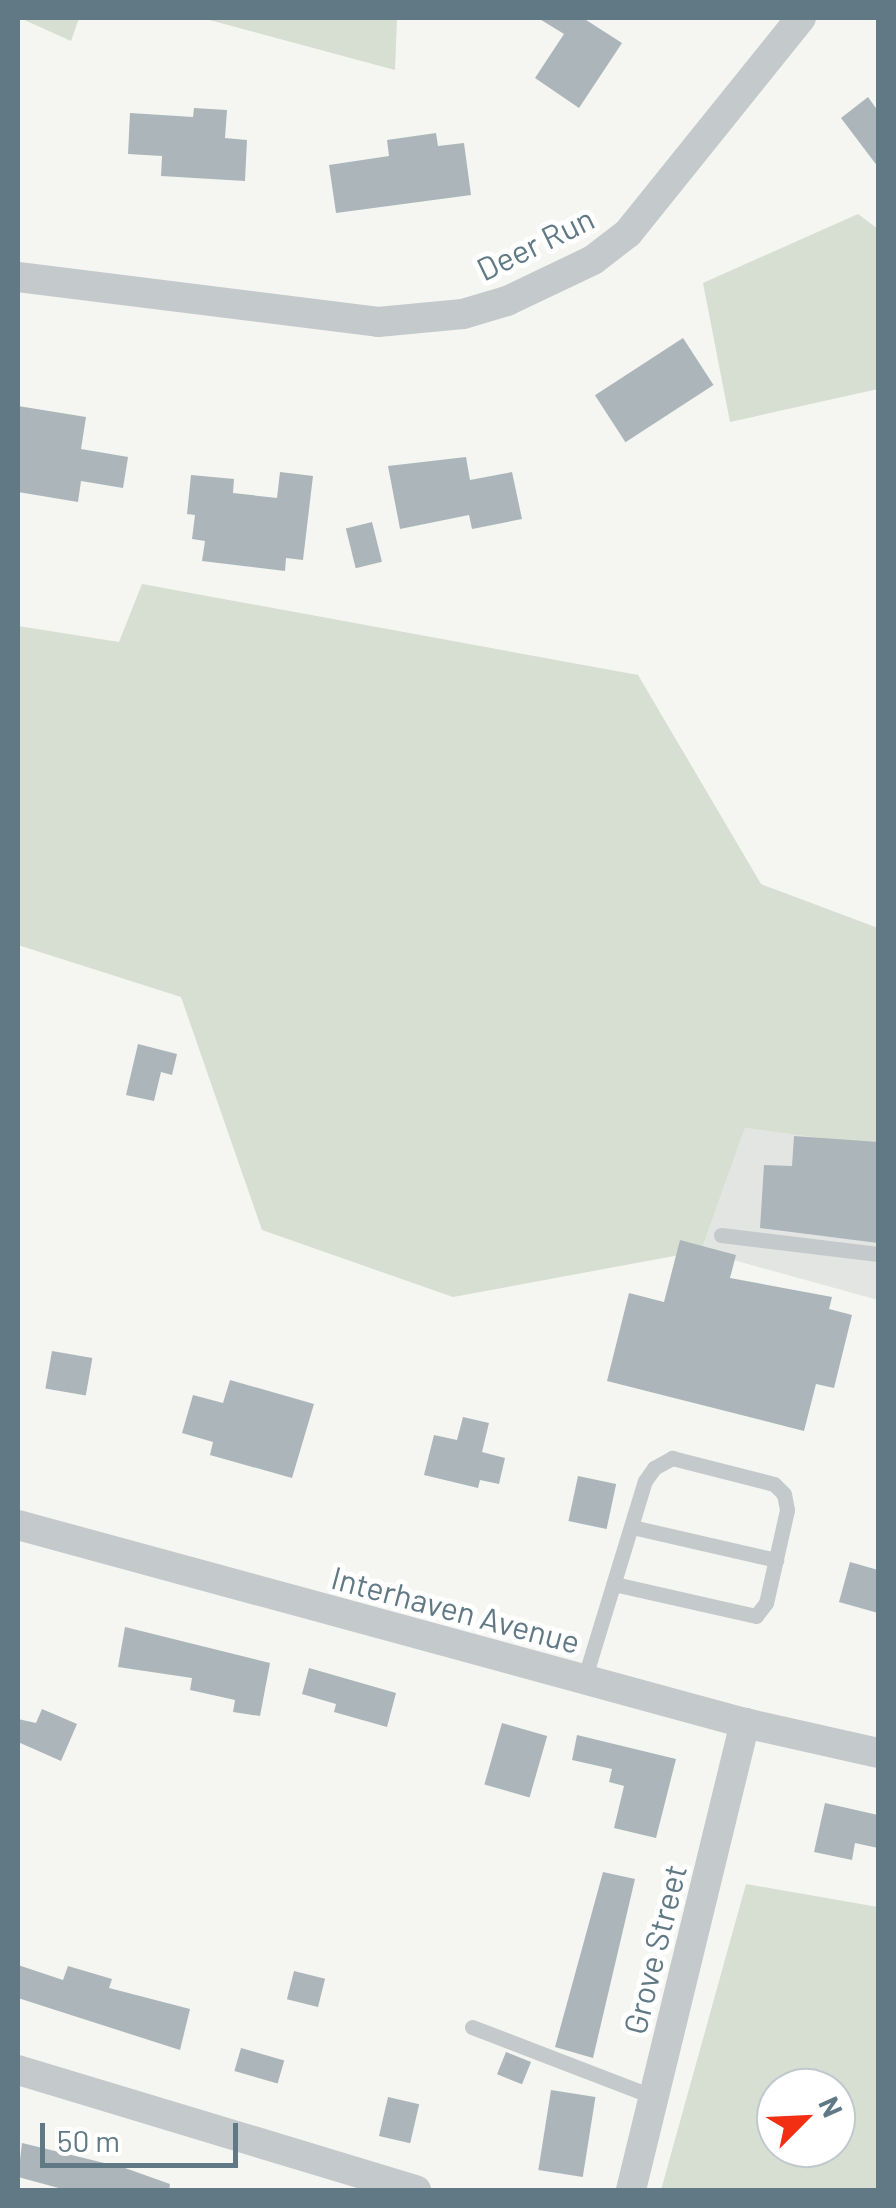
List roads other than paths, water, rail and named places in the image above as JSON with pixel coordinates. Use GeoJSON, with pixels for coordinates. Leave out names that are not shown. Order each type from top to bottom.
{"type":"FeatureCollection","features":[{"type":"Feature","properties":{"kind":"street","name":"Deer Run"},"geometry":{"type":"LineString","coordinates":[[18,278],[378,322],[464,314],[507,301],[592,260],[628,233],[801,18]]}},
{"type":"Feature","properties":{"kind":"street","name":"Interhaven Avenue"},"geometry":{"type":"LineString","coordinates":[[18,1525],[744,1723],[866,1750]]}},
{"type":"Feature","properties":{"kind":"street","name":"Grove Street"},"geometry":{"type":"LineString","coordinates":[[631,2190],[744,1723]]}},
{"type":"Feature","properties":{"kind":"street"},"geometry":{"type":"LineString","coordinates":[[866,1750],[878,1727]]}},
{"type":"Feature","properties":{"kind":"street"},"geometry":{"type":"LineString","coordinates":[[18,2070],[416,2190]]}},
{"type":"Feature","properties":{"kind":"lane"},"geometry":{"type":"LineString","coordinates":[[722,1236],[878,1254]]}},
{"type":"Feature","properties":{"kind":"lane"},"geometry":{"type":"LineString","coordinates":[[584,1680],[646,1481],[665,1459],[774,1484],[786,1500],[762,1611],[749,1619],[614,1584]]}},
{"type":"Feature","properties":{"kind":"lane"},"geometry":{"type":"LineString","coordinates":[[632,1526],[776,1560]]}},
{"type":"Feature","properties":{"kind":"lane"},"geometry":{"type":"LineString","coordinates":[[472,2027],[654,2097]]}}]}
